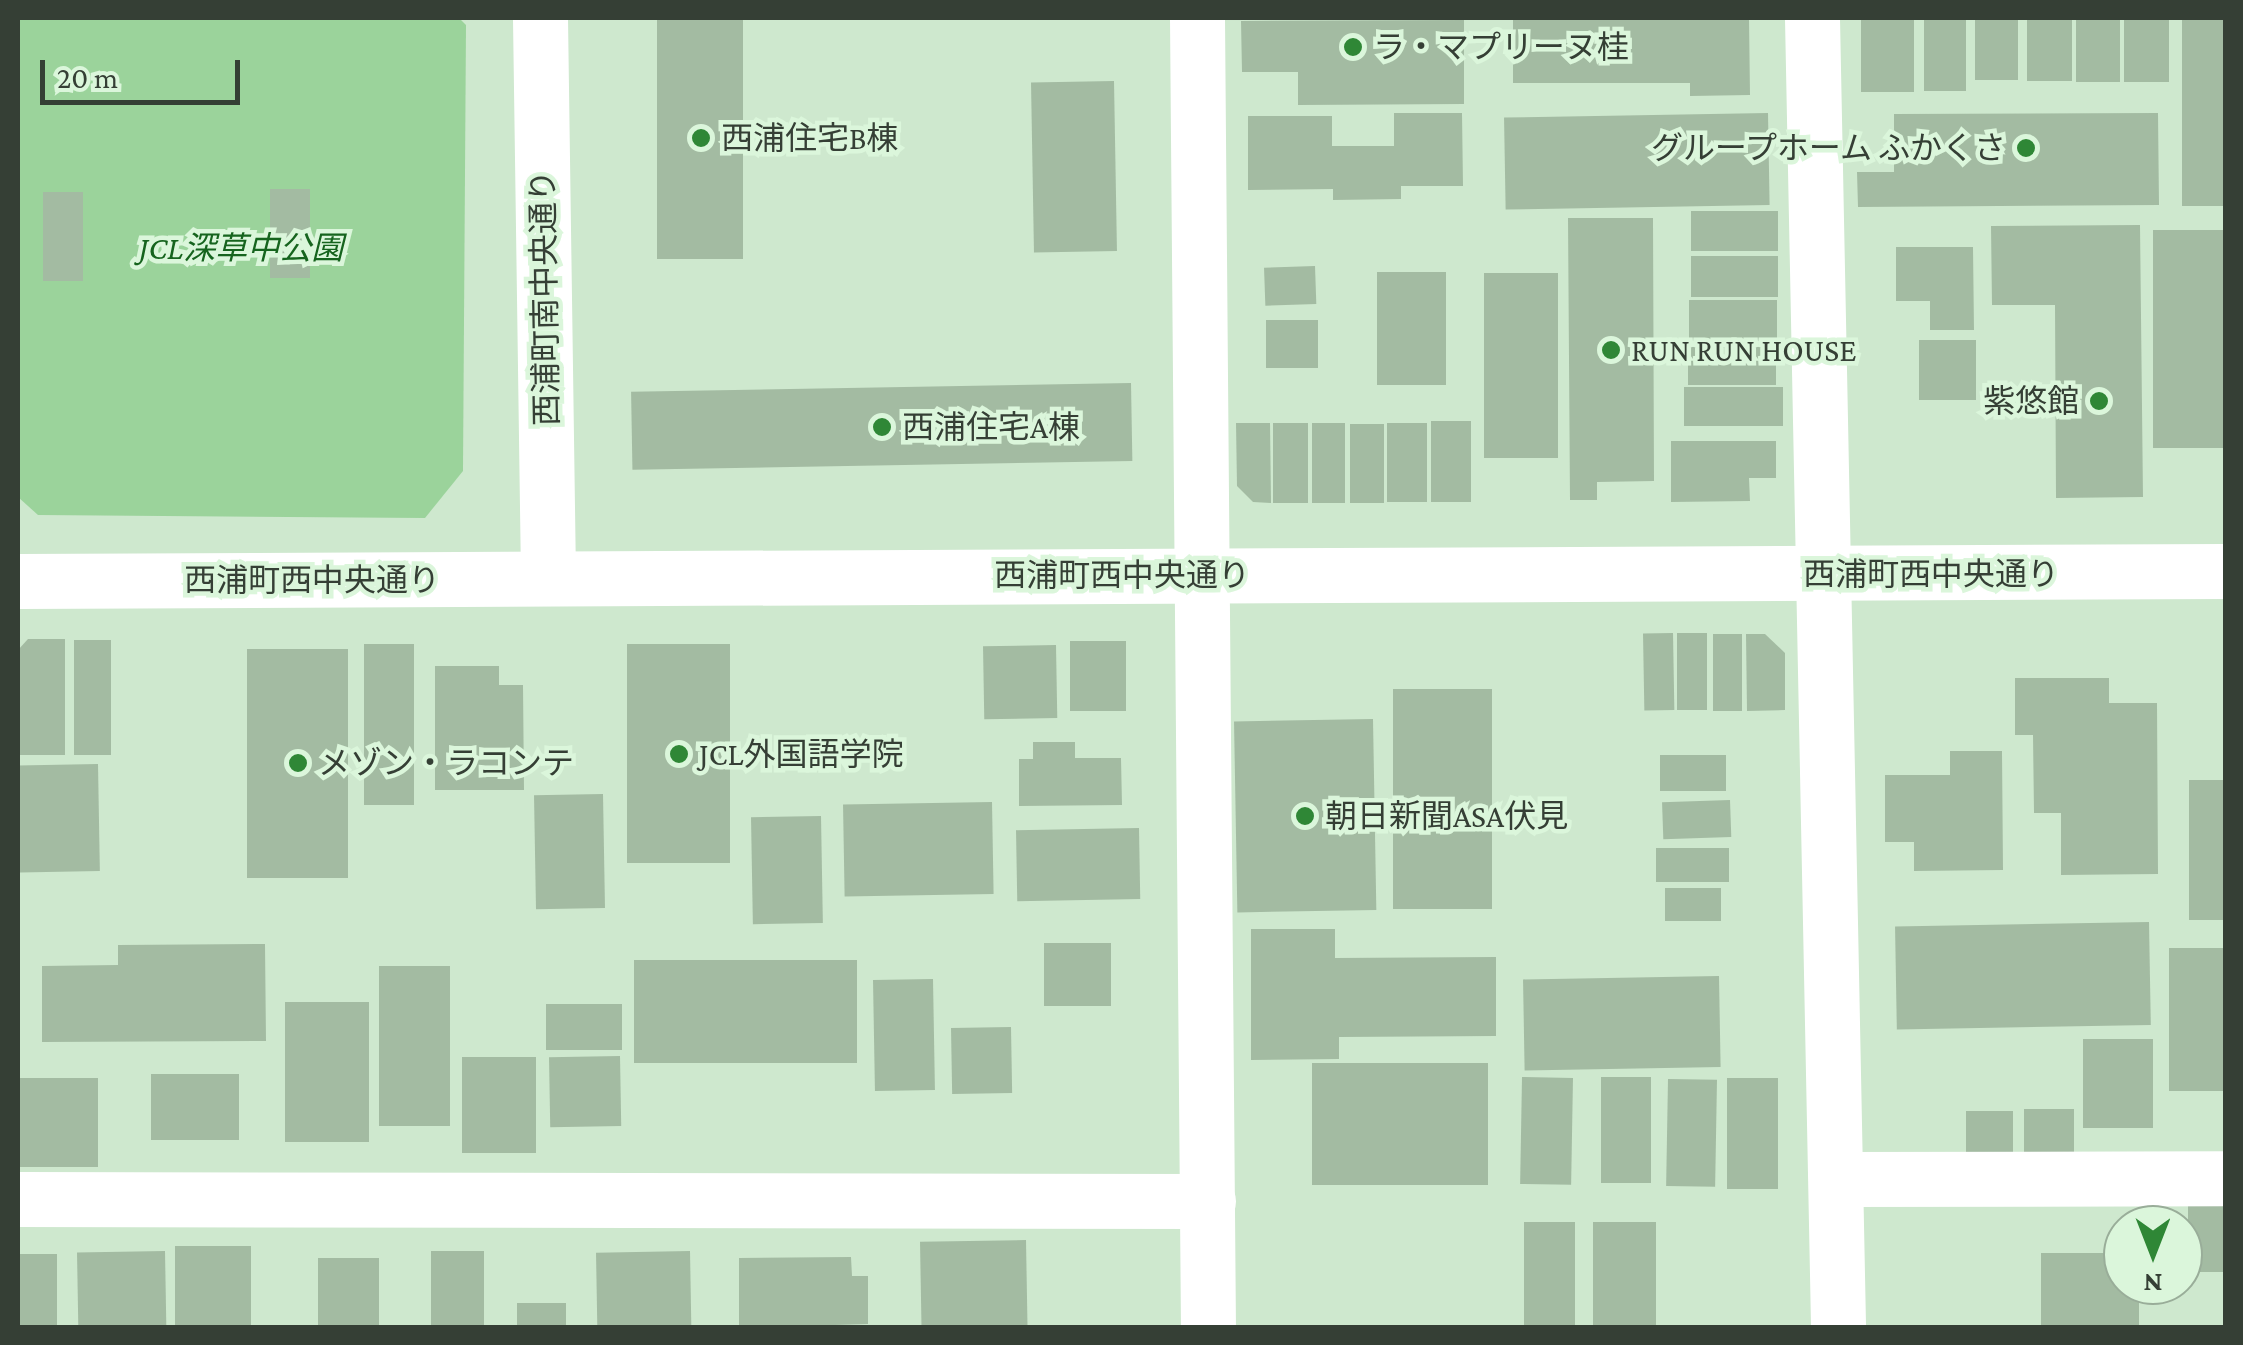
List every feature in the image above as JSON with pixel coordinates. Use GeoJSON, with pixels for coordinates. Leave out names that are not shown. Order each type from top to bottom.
{"type":"FeatureCollection","features":[{"type":"Feature","properties":{"kind":"street","name":"西浦町南中央通り"},"geometry":{"type":"LineString","coordinates":[[540,18],[548,578]]}},
{"type":"Feature","properties":{"kind":"street"},"geometry":{"type":"LineString","coordinates":[[1197,18],[1208,1328]]}},
{"type":"Feature","properties":{"kind":"street"},"geometry":{"type":"LineString","coordinates":[[1812,18],[1838,1328]]}},
{"type":"Feature","properties":{"kind":"street","name":"西浦町西中央通り"},"geometry":{"type":"LineString","coordinates":[[18,581],[2226,572]]}},
{"type":"Feature","properties":{"kind":"street"},"geometry":{"type":"LineString","coordinates":[[1837,1179],[2226,1178]]}},
{"type":"Feature","properties":{"kind":"street"},"geometry":{"type":"LineString","coordinates":[[18,1199],[1208,1201]]}},
{"type":"Feature","properties":{"kind":"green space","name":"JCL深草中公園"},"geometry":{"type":"Polygon","coordinates":[[[18,18],[459,18],[466,25],[463,471],[425,518],[38,515],[18,497],[18,18]]]}},
{"type":"Feature","properties":{"kind":"building","name":"西浦住宅B棟"},"geometry":{"type":"Polygon","coordinates":[[[657,18],[743,18],[743,259],[657,259],[657,18]]]}},
{"type":"Feature","properties":{"kind":"building"},"geometry":{"type":"Polygon","coordinates":[[[1513,18],[1749,18],[1750,95],[1690,96],[1690,83],[1513,83],[1513,18]]]}},
{"type":"Feature","properties":{"kind":"building"},"geometry":{"type":"Polygon","coordinates":[[[1861,18],[1914,18],[1914,92],[1861,92],[1861,18]]]}},
{"type":"Feature","properties":{"kind":"building"},"geometry":{"type":"Polygon","coordinates":[[[1924,18],[1966,18],[1966,91],[1924,91],[1924,18]]]}},
{"type":"Feature","properties":{"kind":"building"},"geometry":{"type":"Polygon","coordinates":[[[1975,18],[2018,18],[2018,80],[1975,80],[1975,18]]]}},
{"type":"Feature","properties":{"kind":"building"},"geometry":{"type":"Polygon","coordinates":[[[2027,18],[2072,18],[2072,81],[2027,81],[2027,18]]]}},
{"type":"Feature","properties":{"kind":"building"},"geometry":{"type":"Polygon","coordinates":[[[2076,18],[2120,18],[2120,82],[2076,82],[2076,18]]]}},
{"type":"Feature","properties":{"kind":"building"},"geometry":{"type":"Polygon","coordinates":[[[2124,18],[2169,18],[2169,82],[2124,82],[2124,18]]]}},
{"type":"Feature","properties":{"kind":"building"},"geometry":{"type":"Polygon","coordinates":[[[2182,18],[2226,18],[2226,206],[2182,206],[2182,18]]]}},
{"type":"Feature","properties":{"kind":"building","name":"ラ・マプリーヌ桂"},"geometry":{"type":"Polygon","coordinates":[[[1464,20],[1464,104],[1298,105],[1298,72],[1242,72],[1241,21],[1464,20]]]}},
{"type":"Feature","properties":{"kind":"building"},"geometry":{"type":"Polygon","coordinates":[[[1114,81],[1117,251],[1034,252],[1031,82],[1114,81]]]}},
{"type":"Feature","properties":{"kind":"building"},"geometry":{"type":"Polygon","coordinates":[[[1394,113],[1462,113],[1463,186],[1401,186],[1401,199],[1333,200],[1333,189],[1248,190],[1248,116],[1332,116],[1332,146],[1394,146],[1394,113]]]}},
{"type":"Feature","properties":{"kind":"building"},"geometry":{"type":"Polygon","coordinates":[[[1768,113],[1770,205],[1506,210],[1504,118],[1768,113]]]}},
{"type":"Feature","properties":{"kind":"building","name":"グループホーム ふかくさ"},"geometry":{"type":"Polygon","coordinates":[[[2158,113],[2159,205],[1858,207],[1857,172],[1894,172],[1894,114],[2158,113]]]}},
{"type":"Feature","properties":{"kind":"building"},"geometry":{"type":"Polygon","coordinates":[[[270,189],[310,189],[310,278],[270,278],[270,189]]]}},
{"type":"Feature","properties":{"kind":"building"},"geometry":{"type":"Polygon","coordinates":[[[43,192],[83,192],[83,281],[43,281],[43,192]]]}},
{"type":"Feature","properties":{"kind":"building"},"geometry":{"type":"Polygon","coordinates":[[[1691,211],[1778,211],[1778,251],[1691,251],[1691,211]]]}},
{"type":"Feature","properties":{"kind":"building","name":"RUN RUN HOUSE"},"geometry":{"type":"Polygon","coordinates":[[[1568,218],[1653,218],[1654,481],[1597,482],[1597,500],[1570,500],[1568,218]]]}},
{"type":"Feature","properties":{"kind":"building","name":"紫悠館"},"geometry":{"type":"Polygon","coordinates":[[[2140,225],[2143,497],[2056,498],[2055,305],[1992,305],[1991,226],[2140,225]]]}},
{"type":"Feature","properties":{"kind":"building"},"geometry":{"type":"Polygon","coordinates":[[[2153,230],[2226,230],[2226,448],[2153,448],[2153,230]]]}},
{"type":"Feature","properties":{"kind":"building"},"geometry":{"type":"Polygon","coordinates":[[[1896,247],[1973,247],[1974,330],[1930,330],[1930,301],[1896,301],[1896,247]]]}},
{"type":"Feature","properties":{"kind":"building"},"geometry":{"type":"Polygon","coordinates":[[[1691,256],[1778,256],[1778,297],[1691,297],[1691,256]]]}},
{"type":"Feature","properties":{"kind":"building"},"geometry":{"type":"Polygon","coordinates":[[[1315,266],[1316,304],[1265,306],[1264,268],[1315,266]]]}},
{"type":"Feature","properties":{"kind":"building"},"geometry":{"type":"Polygon","coordinates":[[[1377,272],[1446,272],[1446,385],[1377,385],[1377,272]]]}},
{"type":"Feature","properties":{"kind":"building"},"geometry":{"type":"Polygon","coordinates":[[[1484,273],[1558,273],[1558,458],[1484,458],[1484,273]]]}},
{"type":"Feature","properties":{"kind":"building"},"geometry":{"type":"Polygon","coordinates":[[[1689,300],[1777,300],[1777,341],[1689,341],[1689,300]]]}},
{"type":"Feature","properties":{"kind":"building"},"geometry":{"type":"Polygon","coordinates":[[[1266,320],[1318,320],[1318,368],[1266,368],[1266,320]]]}},
{"type":"Feature","properties":{"kind":"building"},"geometry":{"type":"Polygon","coordinates":[[[1919,340],[1976,340],[1976,400],[1919,400],[1919,340]]]}},
{"type":"Feature","properties":{"kind":"building"},"geometry":{"type":"Polygon","coordinates":[[[1688,344],[1776,344],[1776,385],[1688,385],[1688,344]]]}},
{"type":"Feature","properties":{"kind":"building","name":"西浦住宅A棟"},"geometry":{"type":"Polygon","coordinates":[[[1131,383],[1132,461],[632,470],[631,392],[1131,383]]]}},
{"type":"Feature","properties":{"kind":"building"},"geometry":{"type":"Polygon","coordinates":[[[1684,387],[1783,387],[1783,426],[1684,426],[1684,387]]]}},
{"type":"Feature","properties":{"kind":"building"},"geometry":{"type":"Polygon","coordinates":[[[1431,421],[1471,421],[1471,502],[1431,502],[1431,421]]]}},
{"type":"Feature","properties":{"kind":"building"},"geometry":{"type":"Polygon","coordinates":[[[1236,423],[1270,423],[1271,503],[1253,502],[1237,486],[1236,423]]]}},
{"type":"Feature","properties":{"kind":"building"},"geometry":{"type":"Polygon","coordinates":[[[1273,423],[1308,423],[1308,503],[1273,503],[1273,423]]]}},
{"type":"Feature","properties":{"kind":"building"},"geometry":{"type":"Polygon","coordinates":[[[1312,423],[1345,423],[1345,503],[1312,503],[1312,423]]]}},
{"type":"Feature","properties":{"kind":"building"},"geometry":{"type":"Polygon","coordinates":[[[1387,423],[1427,423],[1427,502],[1387,502],[1387,423]]]}},
{"type":"Feature","properties":{"kind":"building"},"geometry":{"type":"Polygon","coordinates":[[[1350,424],[1384,424],[1384,503],[1350,503],[1350,424]]]}},
{"type":"Feature","properties":{"kind":"building"},"geometry":{"type":"Polygon","coordinates":[[[1671,441],[1776,441],[1776,478],[1749,478],[1750,501],[1671,502],[1671,441]]]}},
{"type":"Feature","properties":{"kind":"building"},"geometry":{"type":"Polygon","coordinates":[[[1673,633],[1674,710],[1644,711],[1643,634],[1673,633]]]}},
{"type":"Feature","properties":{"kind":"building"},"geometry":{"type":"Polygon","coordinates":[[[1677,633],[1707,633],[1707,710],[1677,710],[1677,633]]]}},
{"type":"Feature","properties":{"kind":"building"},"geometry":{"type":"Polygon","coordinates":[[[1713,634],[1742,634],[1742,711],[1713,711],[1713,634]]]}},
{"type":"Feature","properties":{"kind":"building"},"geometry":{"type":"Polygon","coordinates":[[[1746,634],[1765,634],[1785,653],[1785,710],[1747,711],[1746,634]]]}},
{"type":"Feature","properties":{"kind":"building"},"geometry":{"type":"Polygon","coordinates":[[[28,639],[65,639],[65,755],[18,755],[18,650],[28,639]]]}},
{"type":"Feature","properties":{"kind":"building"},"geometry":{"type":"Polygon","coordinates":[[[74,640],[111,640],[111,755],[74,755],[74,640]]]}},
{"type":"Feature","properties":{"kind":"building"},"geometry":{"type":"Polygon","coordinates":[[[1070,641],[1126,641],[1126,711],[1070,711],[1070,641]]]}},
{"type":"Feature","properties":{"kind":"building"},"geometry":{"type":"Polygon","coordinates":[[[364,644],[414,644],[414,805],[364,805],[364,644]]]}},
{"type":"Feature","properties":{"kind":"building","name":"JCL外国語学院"},"geometry":{"type":"Polygon","coordinates":[[[627,644],[730,644],[730,863],[627,863],[627,644]]]}},
{"type":"Feature","properties":{"kind":"building"},"geometry":{"type":"Polygon","coordinates":[[[1056,645],[1057,718],[984,719],[983,646],[1056,645]]]}},
{"type":"Feature","properties":{"kind":"building","name":"メゾン・ラコンテ"},"geometry":{"type":"Polygon","coordinates":[[[247,649],[348,649],[348,878],[247,878],[247,649]]]}},
{"type":"Feature","properties":{"kind":"building"},"geometry":{"type":"Polygon","coordinates":[[[435,666],[499,666],[499,685],[523,685],[524,790],[435,790],[435,666]]]}},
{"type":"Feature","properties":{"kind":"building"},"geometry":{"type":"Polygon","coordinates":[[[2015,678],[2109,678],[2109,703],[2157,703],[2158,874],[2061,875],[2061,813],[2034,813],[2033,735],[2015,735],[2015,678]]]}},
{"type":"Feature","properties":{"kind":"building"},"geometry":{"type":"Polygon","coordinates":[[[1393,689],[1492,689],[1492,909],[1393,909],[1393,689]]]}},
{"type":"Feature","properties":{"kind":"building","name":"朝日新聞ASA伏見"},"geometry":{"type":"Polygon","coordinates":[[[1373,719],[1376,910],[1237,912],[1234,721],[1373,719]]]}},
{"type":"Feature","properties":{"kind":"building"},"geometry":{"type":"Polygon","coordinates":[[[1033,742],[1075,742],[1075,758],[1121,758],[1122,805],[1019,806],[1019,759],[1033,759],[1033,742]]]}},
{"type":"Feature","properties":{"kind":"building"},"geometry":{"type":"Polygon","coordinates":[[[1950,751],[2002,751],[2003,870],[1914,871],[1914,842],[1885,842],[1885,775],[1950,775],[1950,751]]]}},
{"type":"Feature","properties":{"kind":"building"},"geometry":{"type":"Polygon","coordinates":[[[1660,755],[1726,755],[1726,791],[1660,791],[1660,755]]]}},
{"type":"Feature","properties":{"kind":"building"},"geometry":{"type":"Polygon","coordinates":[[[98,764],[100,871],[20,872],[18,765],[98,764]]]}},
{"type":"Feature","properties":{"kind":"building"},"geometry":{"type":"Polygon","coordinates":[[[2189,780],[2226,780],[2226,920],[2189,920],[2189,780]]]}},
{"type":"Feature","properties":{"kind":"building"},"geometry":{"type":"Polygon","coordinates":[[[603,794],[605,908],[536,909],[534,795],[603,794]]]}},
{"type":"Feature","properties":{"kind":"building"},"geometry":{"type":"Polygon","coordinates":[[[1730,800],[1731,837],[1663,839],[1662,802],[1730,800]]]}},
{"type":"Feature","properties":{"kind":"building"},"geometry":{"type":"Polygon","coordinates":[[[992,802],[994,894],[845,897],[843,805],[992,802]]]}},
{"type":"Feature","properties":{"kind":"building"},"geometry":{"type":"Polygon","coordinates":[[[821,816],[823,923],[753,924],[751,817],[821,816]]]}},
{"type":"Feature","properties":{"kind":"building"},"geometry":{"type":"Polygon","coordinates":[[[1139,828],[1140,899],[1017,901],[1016,830],[1139,828]]]}},
{"type":"Feature","properties":{"kind":"building"},"geometry":{"type":"Polygon","coordinates":[[[1656,848],[1729,848],[1729,882],[1656,882],[1656,848]]]}},
{"type":"Feature","properties":{"kind":"building"},"geometry":{"type":"Polygon","coordinates":[[[1665,888],[1721,888],[1721,921],[1665,921],[1665,888]]]}},
{"type":"Feature","properties":{"kind":"building"},"geometry":{"type":"Polygon","coordinates":[[[2149,922],[2151,1025],[1897,1029],[1895,926],[2149,922]]]}},
{"type":"Feature","properties":{"kind":"building"},"geometry":{"type":"Polygon","coordinates":[[[1251,929],[1335,929],[1335,958],[1496,957],[1496,1036],[1339,1037],[1339,1059],[1251,1060],[1251,929]]]}},
{"type":"Feature","properties":{"kind":"building"},"geometry":{"type":"Polygon","coordinates":[[[1044,943],[1111,943],[1111,1006],[1044,1006],[1044,943]]]}},
{"type":"Feature","properties":{"kind":"building"},"geometry":{"type":"Polygon","coordinates":[[[265,944],[266,1041],[42,1042],[42,966],[118,965],[118,945],[265,944]]]}},
{"type":"Feature","properties":{"kind":"building"},"geometry":{"type":"Polygon","coordinates":[[[2169,948],[2226,948],[2226,1091],[2169,1091],[2169,948]]]}},
{"type":"Feature","properties":{"kind":"building"},"geometry":{"type":"Polygon","coordinates":[[[634,960],[857,960],[857,1063],[634,1063],[634,960]]]}},
{"type":"Feature","properties":{"kind":"building"},"geometry":{"type":"Polygon","coordinates":[[[379,966],[450,966],[450,1126],[379,1126],[379,966]]]}},
{"type":"Feature","properties":{"kind":"building"},"geometry":{"type":"Polygon","coordinates":[[[1719,976],[1721,1067],[1525,1070],[1523,979],[1719,976]]]}},
{"type":"Feature","properties":{"kind":"building"},"geometry":{"type":"Polygon","coordinates":[[[933,979],[935,1090],[875,1091],[873,980],[933,979]]]}},
{"type":"Feature","properties":{"kind":"building"},"geometry":{"type":"Polygon","coordinates":[[[285,1002],[369,1002],[369,1142],[285,1142],[285,1002]]]}},
{"type":"Feature","properties":{"kind":"building"},"geometry":{"type":"Polygon","coordinates":[[[546,1004],[622,1004],[622,1050],[546,1050],[546,1004]]]}},
{"type":"Feature","properties":{"kind":"building"},"geometry":{"type":"Polygon","coordinates":[[[1011,1027],[1012,1093],[952,1094],[951,1028],[1011,1027]]]}},
{"type":"Feature","properties":{"kind":"building"},"geometry":{"type":"Polygon","coordinates":[[[2083,1039],[2153,1039],[2153,1128],[2083,1128],[2083,1039]]]}},
{"type":"Feature","properties":{"kind":"building"},"geometry":{"type":"Polygon","coordinates":[[[620,1056],[621,1126],[550,1127],[549,1057],[620,1056]]]}},
{"type":"Feature","properties":{"kind":"building"},"geometry":{"type":"Polygon","coordinates":[[[462,1057],[536,1057],[536,1153],[462,1153],[462,1057]]]}},
{"type":"Feature","properties":{"kind":"building"},"geometry":{"type":"Polygon","coordinates":[[[1312,1063],[1488,1063],[1488,1185],[1312,1185],[1312,1063]]]}},
{"type":"Feature","properties":{"kind":"building"},"geometry":{"type":"Polygon","coordinates":[[[151,1074],[239,1074],[239,1140],[151,1140],[151,1074]]]}},
{"type":"Feature","properties":{"kind":"building"},"geometry":{"type":"Polygon","coordinates":[[[1522,1077],[1573,1078],[1571,1185],[1520,1184],[1522,1077]]]}},
{"type":"Feature","properties":{"kind":"building"},"geometry":{"type":"Polygon","coordinates":[[[1601,1077],[1651,1077],[1651,1183],[1601,1183],[1601,1077]]]}},
{"type":"Feature","properties":{"kind":"building"},"geometry":{"type":"Polygon","coordinates":[[[18,1078],[98,1078],[98,1167],[18,1167],[18,1078]]]}},
{"type":"Feature","properties":{"kind":"building"},"geometry":{"type":"Polygon","coordinates":[[[1727,1078],[1778,1078],[1778,1189],[1727,1189],[1727,1078]]]}},
{"type":"Feature","properties":{"kind":"building"},"geometry":{"type":"Polygon","coordinates":[[[1668,1079],[1717,1080],[1715,1187],[1666,1186],[1668,1079]]]}},
{"type":"Feature","properties":{"kind":"building"},"geometry":{"type":"Polygon","coordinates":[[[2024,1109],[2074,1109],[2074,1159],[2024,1159],[2024,1109]]]}},
{"type":"Feature","properties":{"kind":"building"},"geometry":{"type":"Polygon","coordinates":[[[1966,1111],[2013,1111],[2013,1161],[1966,1161],[1966,1111]]]}},
{"type":"Feature","properties":{"kind":"building"},"geometry":{"type":"Polygon","coordinates":[[[2188,1200],[2226,1200],[2226,1272],[2203,1272],[2203,1205],[2188,1205],[2188,1200]]]}},
{"type":"Feature","properties":{"kind":"building"},"geometry":{"type":"Polygon","coordinates":[[[1524,1222],[1575,1222],[1575,1328],[1524,1328],[1524,1222]]]}},
{"type":"Feature","properties":{"kind":"building"},"geometry":{"type":"Polygon","coordinates":[[[1593,1222],[1656,1222],[1656,1328],[1593,1328],[1593,1222]]]}},
{"type":"Feature","properties":{"kind":"building"},"geometry":{"type":"Polygon","coordinates":[[[1026,1240],[1028,1328],[922,1328],[920,1242],[1026,1240]]]}},
{"type":"Feature","properties":{"kind":"building"},"geometry":{"type":"Polygon","coordinates":[[[175,1246],[251,1246],[251,1328],[175,1328],[175,1246]]]}},
{"type":"Feature","properties":{"kind":"building"},"geometry":{"type":"Polygon","coordinates":[[[165,1251],[166,1328],[78,1328],[77,1253],[165,1251]]]}},
{"type":"Feature","properties":{"kind":"building"},"geometry":{"type":"Polygon","coordinates":[[[431,1251],[484,1251],[484,1328],[431,1328],[431,1251]]]}},
{"type":"Feature","properties":{"kind":"building"},"geometry":{"type":"Polygon","coordinates":[[[690,1251],[691,1328],[597,1328],[596,1253],[690,1251]]]}},
{"type":"Feature","properties":{"kind":"building"},"geometry":{"type":"Polygon","coordinates":[[[2041,1253],[2103,1253],[2103,1305],[2139,1305],[2139,1328],[2041,1328],[2041,1253]]]}},
{"type":"Feature","properties":{"kind":"building"},"geometry":{"type":"Polygon","coordinates":[[[18,1254],[57,1254],[57,1328],[18,1328],[18,1254]]]}},
{"type":"Feature","properties":{"kind":"building"},"geometry":{"type":"Polygon","coordinates":[[[851,1257],[852,1276],[868,1276],[868,1324],[739,1328],[739,1258],[851,1257]]]}},
{"type":"Feature","properties":{"kind":"building"},"geometry":{"type":"Polygon","coordinates":[[[318,1258],[379,1258],[379,1328],[318,1328],[318,1258]]]}},
{"type":"Feature","properties":{"kind":"building"},"geometry":{"type":"Polygon","coordinates":[[[517,1303],[566,1303],[566,1328],[517,1328],[517,1303]]]}},
{"type":"Feature","properties":{"kind":"place","name":"ラ・マプリーヌ桂"},"geometry":{"type":"Point","coordinates":[1353,47]}},
{"type":"Feature","properties":{"kind":"place","name":"西浦住宅B棟"},"geometry":{"type":"Point","coordinates":[701,138]}},
{"type":"Feature","properties":{"kind":"place","name":"グループホーム ふかくさ"},"geometry":{"type":"Point","coordinates":[2026,148]}},
{"type":"Feature","properties":{"kind":"place","name":"RUN RUN HOUSE"},"geometry":{"type":"Point","coordinates":[1611,350]}},
{"type":"Feature","properties":{"kind":"place","name":"紫悠館"},"geometry":{"type":"Point","coordinates":[2099,401]}},
{"type":"Feature","properties":{"kind":"place","name":"西浦住宅A棟"},"geometry":{"type":"Point","coordinates":[882,427]}},
{"type":"Feature","properties":{"kind":"place","name":"JCL外国語学院"},"geometry":{"type":"Point","coordinates":[679,754]}},
{"type":"Feature","properties":{"kind":"place","name":"メゾン・ラコンテ"},"geometry":{"type":"Point","coordinates":[298,763]}},
{"type":"Feature","properties":{"kind":"place","name":"朝日新聞ASA伏見"},"geometry":{"type":"Point","coordinates":[1305,816]}}]}
